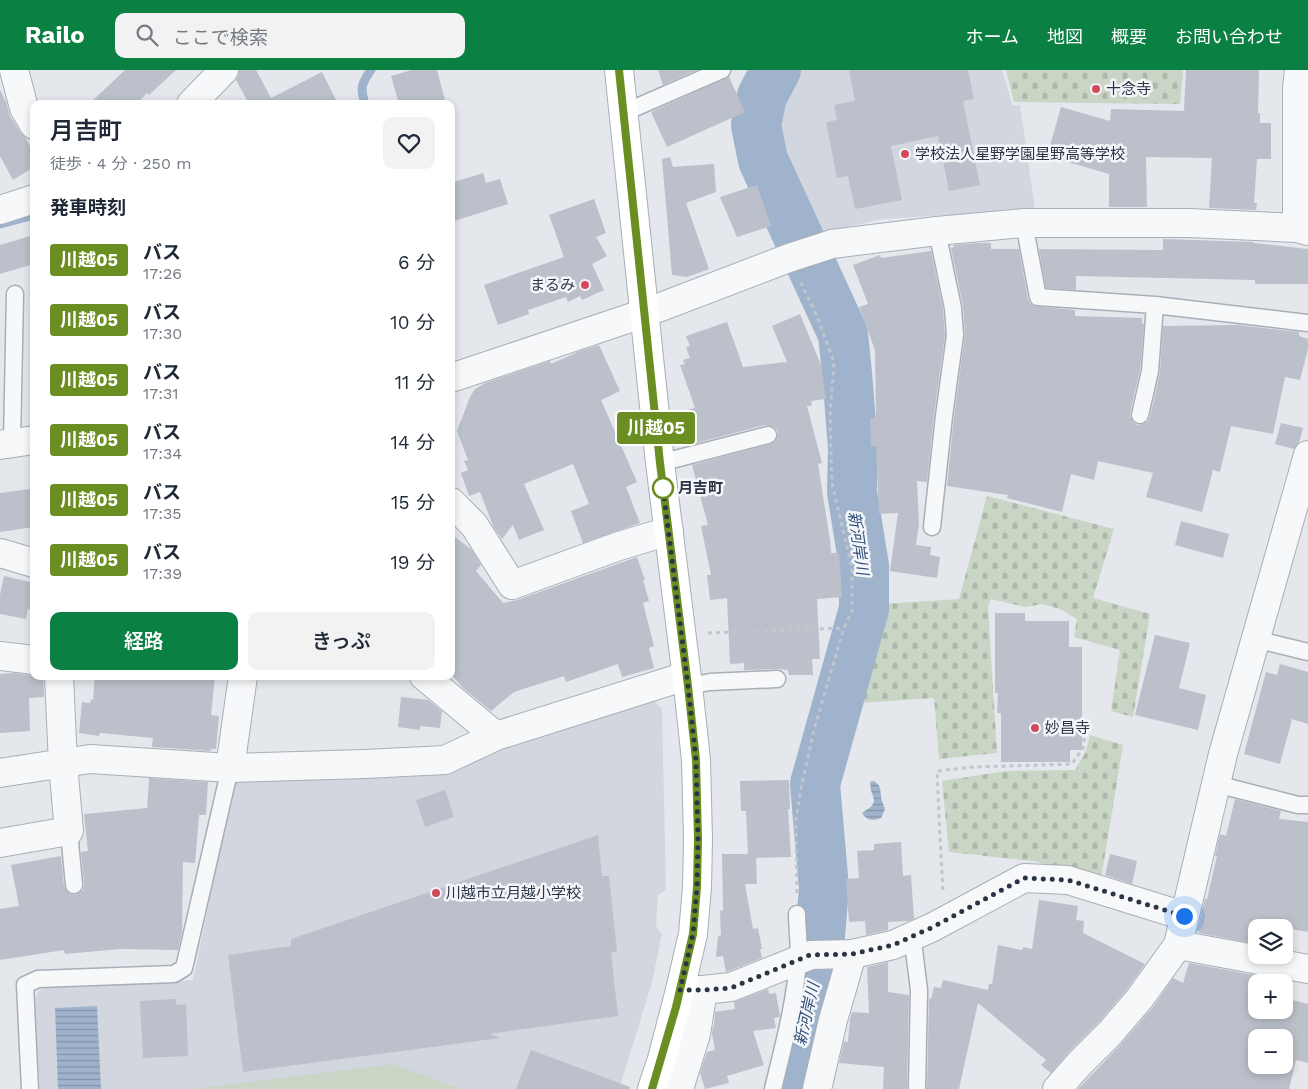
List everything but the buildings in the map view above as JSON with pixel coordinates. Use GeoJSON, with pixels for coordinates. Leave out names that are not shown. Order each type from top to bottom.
{"type":"FeatureCollection","features":[{"type":"Feature","properties":{"kind":"street"},"geometry":{"type":"LineString","coordinates":[[14,70],[24,108],[30,118]]}},
{"type":"Feature","properties":{"kind":"street"},"geometry":{"type":"LineString","coordinates":[[195,100],[224,70]]}},
{"type":"Feature","properties":{"kind":"street"},"geometry":{"type":"LineString","coordinates":[[619,70],[660,463],[696,760],[697,887],[691,990],[696,1034],[678,1089]]}},
{"type":"Feature","properties":{"kind":"street"},"geometry":{"type":"LineString","coordinates":[[455,384],[789,258],[832,244],[937,231],[1024,223],[1189,223],[1303,230],[1299,70]]}},
{"type":"Feature","properties":{"kind":"street"},"geometry":{"type":"LineString","coordinates":[[0,210],[30,200]]}},
{"type":"Feature","properties":{"kind":"street"},"geometry":{"type":"LineString","coordinates":[[1057,1089],[1079,1064],[1110,1034],[1140,998],[1178,944],[1216,784],[1308,455]]}},
{"type":"Feature","properties":{"kind":"street"},"geometry":{"type":"LineString","coordinates":[[455,506],[474,525],[512,585],[619,546],[668,531]]}},
{"type":"Feature","properties":{"kind":"street"},"geometry":{"type":"LineString","coordinates":[[0,553],[30,562]]}},
{"type":"Feature","properties":{"kind":"street"},"geometry":{"type":"LineString","coordinates":[[0,656],[30,660]]}},
{"type":"Feature","properties":{"kind":"street"},"geometry":{"type":"LineString","coordinates":[[0,843],[69,830],[58,680]]}},
{"type":"Feature","properties":{"kind":"street"},"geometry":{"type":"LineString","coordinates":[[230,768],[242,680]]}},
{"type":"Feature","properties":{"kind":"street"},"geometry":{"type":"LineString","coordinates":[[429,680],[496,736]]}},
{"type":"Feature","properties":{"kind":"street"},"geometry":{"type":"LineString","coordinates":[[0,773],[90,758],[230,768],[445,760],[496,736],[687,681]]}},
{"type":"Feature","properties":{"kind":"street"},"geometry":{"type":"LineString","coordinates":[[691,990],[731,988],[805,957],[847,954],[893,945],[933,927],[1024,878],[1068,880],[1184,916]]}},
{"type":"Feature","properties":{"kind":"street"},"geometry":{"type":"LineString","coordinates":[[1178,944],[1308,969]]}},
{"type":"Feature","properties":{"kind":"street"},"geometry":{"type":"LineString","coordinates":[[817,1089],[847,954]]}},
{"type":"Feature","properties":{"kind":"street"},"geometry":{"type":"LineString","coordinates":[[652,1089],[662,1059],[691,990]]}},
{"type":"Feature","properties":{"kind":"lane"},"geometry":{"type":"LineString","coordinates":[[623,113],[722,70]]}},
{"type":"Feature","properties":{"kind":"lane"},"geometry":{"type":"LineString","coordinates":[[1024,223],[1038,297],[1155,305],[1308,323]]}},
{"type":"Feature","properties":{"kind":"lane"},"geometry":{"type":"LineString","coordinates":[[932,527],[955,336],[953,308],[937,231]]}},
{"type":"Feature","properties":{"kind":"lane"},"geometry":{"type":"LineString","coordinates":[[15,294],[15,442]]}},
{"type":"Feature","properties":{"kind":"lane"},"geometry":{"type":"LineString","coordinates":[[1140,415],[1150,371],[1155,305]]}},
{"type":"Feature","properties":{"kind":"lane"},"geometry":{"type":"LineString","coordinates":[[660,463],[768,434]]}},
{"type":"Feature","properties":{"kind":"lane"},"geometry":{"type":"LineString","coordinates":[[1255,639],[1308,652]]}},
{"type":"Feature","properties":{"kind":"lane"},"geometry":{"type":"LineString","coordinates":[[687,681],[777,680]]}},
{"type":"Feature","properties":{"kind":"lane"},"geometry":{"type":"LineString","coordinates":[[30,1089],[25,985],[38,979],[174,974],[184,968],[230,768]]}},
{"type":"Feature","properties":{"kind":"lane"},"geometry":{"type":"LineString","coordinates":[[1216,784],[1298,805],[1308,805]]}},
{"type":"Feature","properties":{"kind":"lane"},"geometry":{"type":"LineString","coordinates":[[69,830],[74,886]]}},
{"type":"Feature","properties":{"kind":"lane"},"geometry":{"type":"LineString","coordinates":[[773,1089],[805,957],[797,914]]}},
{"type":"Feature","properties":{"kind":"lane"},"geometry":{"type":"LineString","coordinates":[[907,938],[914,950],[919,990],[917,1089]]}},
{"type":"Feature","properties":{"kind":"path"},"geometry":{"type":"LineString","coordinates":[[789,258],[816,314],[834,362],[830,416],[832,483],[852,568],[852,611],[844,628],[814,730],[796,819],[797,914]]}},
{"type":"Feature","properties":{"kind":"path"},"geometry":{"type":"LineString","coordinates":[[703,634],[844,628]]}},
{"type":"Feature","properties":{"kind":"path"},"geometry":{"type":"LineString","coordinates":[[944,891],[937,771],[973,767],[1072,764],[1083,748],[1086,725]]}},
{"type":"Feature","properties":{"kind":"shaded area","name":"学校法人星野学園星野高等学校"},"geometry":{"type":"Polygon","coordinates":[[[784,70],[1002,70],[1012,105],[1020,105],[1035,210],[883,219],[815,234],[786,170],[781,138],[779,103],[784,70]]]}},
{"type":"Feature","properties":{"kind":"shaded area","name":"川越市立月越小学校"},"geometry":{"type":"Polygon","coordinates":[[[652,699],[662,709],[666,890],[658,895],[656,927],[662,934],[652,982],[619,1089],[40,1089],[34,999],[43,986],[193,980],[234,782],[441,773],[530,738],[652,699]]]}},
{"type":"Feature","properties":{"kind":"green space","name":"十念寺"},"geometry":{"type":"Polygon","coordinates":[[[1006,70],[1183,70],[1180,104],[1014,102],[1006,70]]]}},
{"type":"Feature","properties":{"kind":"green space"},"geometry":{"type":"Polygon","coordinates":[[[987,496],[1114,529],[1093,598],[1150,614],[1133,717],[1111,711],[1120,650],[1074,637],[1077,619],[1060,609],[1042,604],[1025,607],[991,599],[988,607],[997,753],[939,759],[934,698],[860,703],[884,604],[959,599],[987,496]]]}},
{"type":"Feature","properties":{"kind":"green space"},"geometry":{"type":"Polygon","coordinates":[[[1090,735],[1123,745],[1101,879],[1033,861],[949,852],[942,781],[1006,771],[1075,770],[1085,753],[1090,735]]]}},
{"type":"Feature","properties":{"kind":"green space"},"geometry":{"type":"Polygon","coordinates":[[[393,1064],[461,1089],[195,1089],[393,1064]]]}},
{"type":"Feature","properties":{"kind":"water"},"geometry":{"type":"Polygon","coordinates":[[[874,781],[880,787],[881,799],[885,809],[881,818],[873,820],[866,818],[862,813],[872,806],[874,801],[870,782],[874,781]]]}},
{"type":"Feature","properties":{"kind":"water"},"geometry":{"type":"Polygon","coordinates":[[[97,1006],[101,1089],[58,1089],[55,1008],[97,1006]]]}},
{"type":"Feature","properties":{"kind":"waterway"},"geometry":{"type":"LineString","coordinates":[[364,100],[362,86],[371,70]]}},
{"type":"Feature","properties":{"kind":"waterway","name":"新河岸川"},"geometry":{"type":"LineString","coordinates":[[776,70],[762,96],[756,125],[763,160],[843,334],[853,448],[852,492],[864,566],[864,609],[815,784],[824,888],[818,961],[796,1068],[789,1089]]}},
{"type":"Feature","properties":{"kind":"waterway"},"geometry":{"type":"LineString","coordinates":[[0,224],[30,216]]}},
{"type":"Feature","properties":{"kind":"bus line","name":"川越05"},"geometry":{"type":"LineString","coordinates":[[619,70],[660,463],[696,760],[698,839],[697,887],[693,934],[676,1007],[652,1089]]}},
{"type":"Feature","properties":{"kind":"place","name":"十念寺"},"geometry":{"type":"Point","coordinates":[1096,89]}},
{"type":"Feature","properties":{"kind":"place","name":"学校法人星野学園星野高等学校"},"geometry":{"type":"Point","coordinates":[905,154]}},
{"type":"Feature","properties":{"kind":"place","name":"まるみ"},"geometry":{"type":"Point","coordinates":[585,285]}},
{"type":"Feature","properties":{"kind":"place","name":"月吉町"},"geometry":{"type":"Point","coordinates":[663,488]}},
{"type":"Feature","properties":{"kind":"place","name":"妙昌寺"},"geometry":{"type":"Point","coordinates":[1035,728]}},
{"type":"Feature","properties":{"kind":"place","name":"川越市立月越小学校"},"geometry":{"type":"Point","coordinates":[436,893]}},
{"type":"Feature","properties":{"kind":"route"},"geometry":{"type":"LineString","coordinates":[[663,488],[662,480],[696,760],[697,887],[693,934],[680,990],[731,988],[810,955],[852,954],[893,945],[933,927],[1024,878],[1068,880],[1184,916]]}}]}
